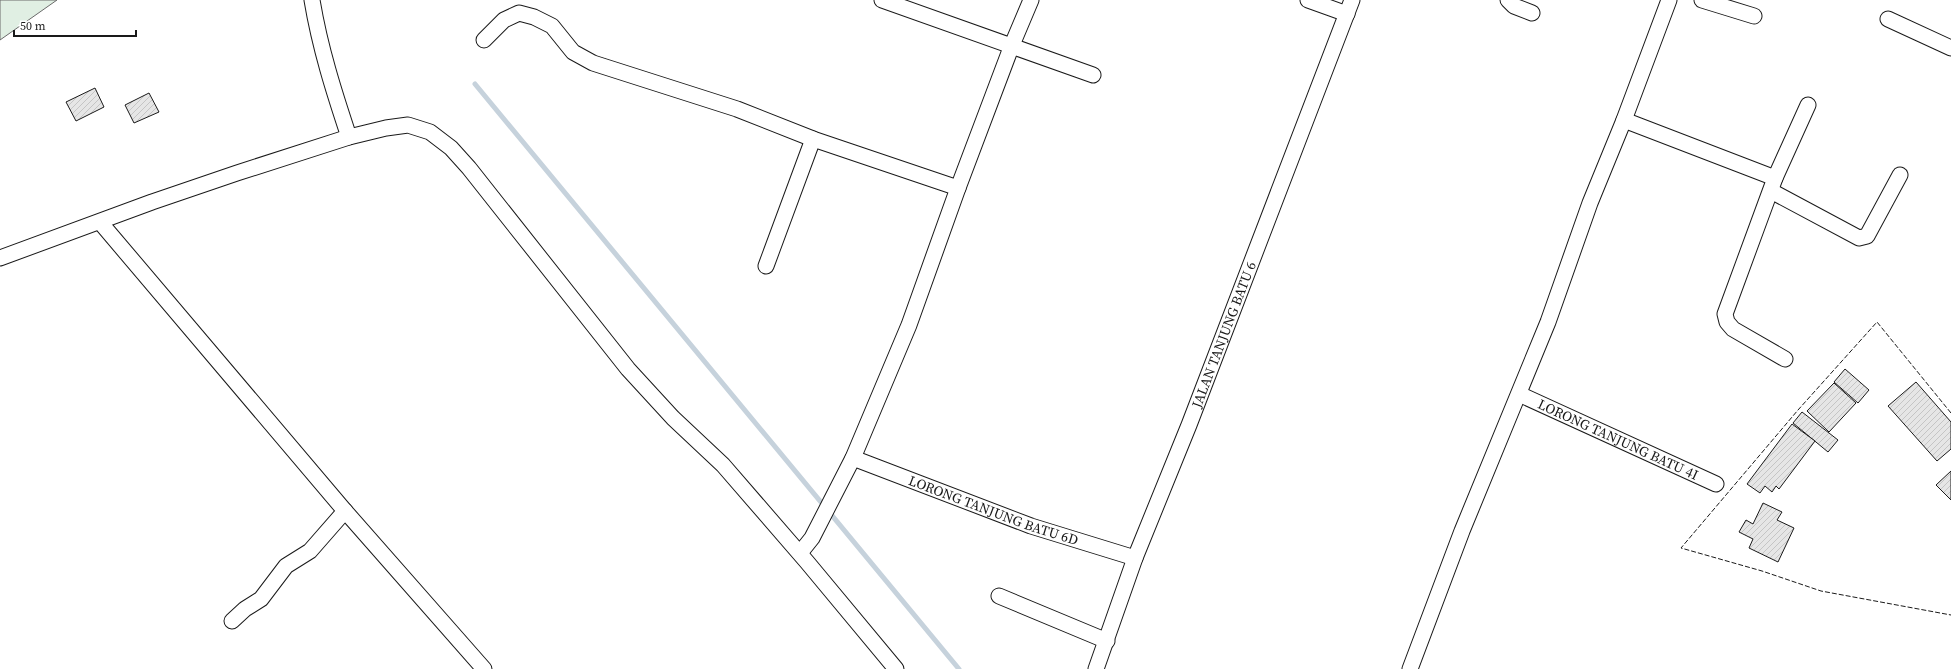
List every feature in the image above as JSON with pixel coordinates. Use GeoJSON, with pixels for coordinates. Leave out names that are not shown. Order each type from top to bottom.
{"type":"FeatureCollection","features":[{"type":"Feature","properties":{"kind":"street"},"geometry":{"type":"LineString","coordinates":[[312,0],[327,72],[349,137]]}},
{"type":"Feature","properties":{"kind":"street"},"geometry":{"type":"LineString","coordinates":[[882,0],[1093,75]]}},
{"type":"Feature","properties":{"kind":"street"},"geometry":{"type":"LineString","coordinates":[[800,553],[812,538],[853,458],[909,325],[958,188],[1012,45],[1031,0]]}},
{"type":"Feature","properties":{"kind":"street"},"geometry":{"type":"LineString","coordinates":[[1308,0],[1347,14]]}},
{"type":"Feature","properties":{"kind":"street","name":"JALAN TANJUNG BATU 6"},"geometry":{"type":"LineString","coordinates":[[1096,669],[1136,558],[1183,440],[1352,0]]}},
{"type":"Feature","properties":{"kind":"street"},"geometry":{"type":"LineString","coordinates":[[1508,0],[1514,6],[1532,13]]}},
{"type":"Feature","properties":{"kind":"street"},"geometry":{"type":"LineString","coordinates":[[1410,669],[1462,531],[1548,322],[1590,203],[1624,120],[1669,0]]}},
{"type":"Feature","properties":{"kind":"street"},"geometry":{"type":"LineString","coordinates":[[1702,0],[1754,16]]}},
{"type":"Feature","properties":{"kind":"street"},"geometry":{"type":"LineString","coordinates":[[484,40],[504,20],[519,13],[534,17],[552,26],[573,52],[592,63],[737,109],[813,139],[958,188]]}},
{"type":"Feature","properties":{"kind":"street"},"geometry":{"type":"LineString","coordinates":[[1888,19],[1951,48]]}},
{"type":"Feature","properties":{"kind":"street"},"geometry":{"type":"LineString","coordinates":[[1785,359],[1733,329],[1727,322],[1725,314],[1773,185],[1808,105]]}},
{"type":"Feature","properties":{"kind":"street"},"geometry":{"type":"LineString","coordinates":[[1624,120],[1773,185],[1859,238],[1867,236],[1900,175]]}},
{"type":"Feature","properties":{"kind":"street"},"geometry":{"type":"LineString","coordinates":[[0,258],[152,202],[349,137],[386,128],[408,125],[430,132],[451,148],[483,184],[628,369],[673,418],[723,465],[800,553],[896,669]]}},
{"type":"Feature","properties":{"kind":"street"},"geometry":{"type":"LineString","coordinates":[[766,266],[813,139]]}},
{"type":"Feature","properties":{"kind":"street"},"geometry":{"type":"LineString","coordinates":[[100,222],[338,517],[484,669]]}},
{"type":"Feature","properties":{"kind":"street","name":"LORONG TANJUNG BATU 4I"},"geometry":{"type":"LineString","coordinates":[[1519,394],[1716,484]]}},
{"type":"Feature","properties":{"kind":"street","name":"LORONG TANJUNG BATU 6D"},"geometry":{"type":"LineString","coordinates":[[853,458],[1031,526],[1136,558]]}},
{"type":"Feature","properties":{"kind":"street"},"geometry":{"type":"LineString","coordinates":[[232,621],[245,609],[261,599],[286,566],[310,551],[338,517]]}},
{"type":"Feature","properties":{"kind":"street"},"geometry":{"type":"LineString","coordinates":[[999,596],[1107,641]]}},
{"type":"Feature","properties":{"kind":"green space"},"geometry":{"type":"Polygon","coordinates":[[[0,0],[57,0],[0,40],[0,0]]]}},
{"type":"Feature","properties":{"kind":"building"},"geometry":{"type":"Polygon","coordinates":[[[95,88],[104,107],[76,121],[66,102],[95,88]]]}},
{"type":"Feature","properties":{"kind":"building"},"geometry":{"type":"Polygon","coordinates":[[[149,93],[159,112],[134,123],[125,105],[149,93]]]}},
{"type":"Feature","properties":{"kind":"building"},"geometry":{"type":"Polygon","coordinates":[[[1845,369],[1869,390],[1858,403],[1834,382],[1845,369]]]}},
{"type":"Feature","properties":{"kind":"building"},"geometry":{"type":"Polygon","coordinates":[[[1916,382],[1951,422],[1951,449],[1937,461],[1888,406],[1916,382]]]}},
{"type":"Feature","properties":{"kind":"building"},"geometry":{"type":"Polygon","coordinates":[[[1834,383],[1856,403],[1829,432],[1807,411],[1834,383]]]}},
{"type":"Feature","properties":{"kind":"building"},"geometry":{"type":"Polygon","coordinates":[[[1802,412],[1838,440],[1828,452],[1793,423],[1802,412]]]}},
{"type":"Feature","properties":{"kind":"building"},"geometry":{"type":"Polygon","coordinates":[[[1792,424],[1815,441],[1779,489],[1776,486],[1772,492],[1765,486],[1760,493],[1747,484],[1792,424]]]}},
{"type":"Feature","properties":{"kind":"building"},"geometry":{"type":"Polygon","coordinates":[[[1951,471],[1951,500],[1936,485],[1951,471]]]}},
{"type":"Feature","properties":{"kind":"building"},"geometry":{"type":"Polygon","coordinates":[[[1763,503],[1782,512],[1777,520],[1794,528],[1778,562],[1749,548],[1753,539],[1739,532],[1746,520],[1753,524],[1763,503]]]}},
{"type":"Feature","properties":{"kind":"waterway"},"geometry":{"type":"LineString","coordinates":[[475,84],[959,669]]}},
{"type":"Feature","properties":{"kind":"fence"},"geometry":{"type":"LineString","coordinates":[[1951,413],[1877,322],[1798,410],[1681,548],[1762,571],[1821,591],[1951,615]]}}]}
